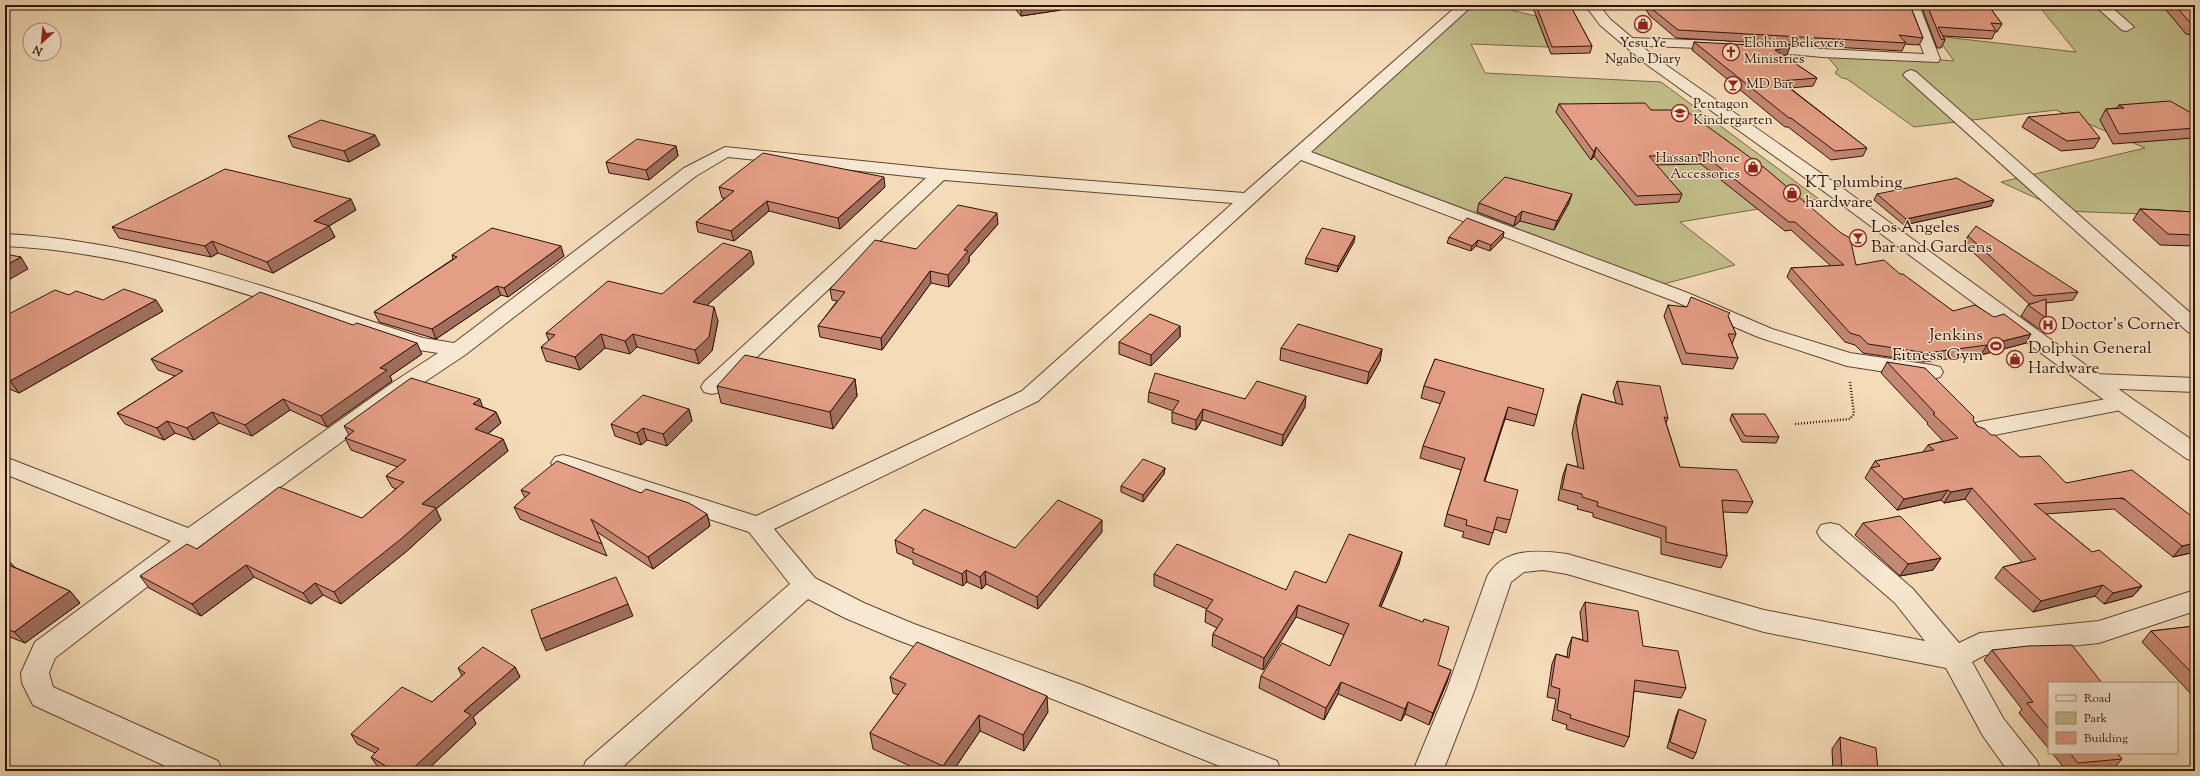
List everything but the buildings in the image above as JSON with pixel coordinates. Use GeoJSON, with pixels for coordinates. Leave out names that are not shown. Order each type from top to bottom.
{"type":"FeatureCollection","features":[{"type":"Feature","properties":{"kind":"street"},"geometry":{"type":"LineString","coordinates":[[758,526],[1030,396],[1299,153],[1466,5]]}},
{"type":"Feature","properties":{"kind":"street"},"geometry":{"type":"LineString","coordinates":[[1592,5],[1605,22],[1675,79],[1839,194],[2123,403],[2195,453]]}},
{"type":"Feature","properties":{"kind":"street"},"geometry":{"type":"LineString","coordinates":[[1629,42],[1744,46],[1822,53],[1933,59],[1912,5]]}},
{"type":"Feature","properties":{"kind":"street"},"geometry":{"type":"LineString","coordinates":[[2101,5],[2127,27]]}},
{"type":"Feature","properties":{"kind":"street"},"geometry":{"type":"LineString","coordinates":[[1911,75],[2195,328]]}},
{"type":"Feature","properties":{"kind":"street"},"geometry":{"type":"LineString","coordinates":[[207,771],[43,696],[35,682],[36,666],[45,650],[191,539],[403,386],[458,350],[690,172],[725,152],[940,174],[1248,199]]}},
{"type":"Feature","properties":{"kind":"street"},"geometry":{"type":"LineString","coordinates":[[1299,153],[1681,297],[1765,333],[1847,360],[1932,372]]}},
{"type":"Feature","properties":{"kind":"street"},"geometry":{"type":"LineString","coordinates":[[712,387],[940,174]]}},
{"type":"Feature","properties":{"kind":"street"},"geometry":{"type":"LineString","coordinates":[[5,240],[49,242],[185,269],[420,344],[458,350]]}},
{"type":"Feature","properties":{"kind":"street"},"geometry":{"type":"LineString","coordinates":[[2095,381],[2195,385]]}},
{"type":"Feature","properties":{"kind":"street"},"geometry":{"type":"LineString","coordinates":[[1979,430],[2083,409],[2123,403]]}},
{"type":"Feature","properties":{"kind":"street"},"geometry":{"type":"LineString","coordinates":[[563,463],[758,526],[806,585],[839,604],[882,623],[1066,691],[1266,771]]}},
{"type":"Feature","properties":{"kind":"street"},"geometry":{"type":"LineString","coordinates":[[5,465],[191,539]]}},
{"type":"Feature","properties":{"kind":"street"},"geometry":{"type":"LineString","coordinates":[[1830,532],[1904,596],[1955,658],[1993,727],[2026,771]]}},
{"type":"Feature","properties":{"kind":"street"},"geometry":{"type":"LineString","coordinates":[[1428,771],[1461,689],[1500,577],[1517,563],[1543,560],[1567,564],[1764,621],[1955,658],[1980,644],[2099,632],[2195,600]]}},
{"type":"Feature","properties":{"kind":"street"},"geometry":{"type":"LineString","coordinates":[[597,771],[806,585]]}},
{"type":"Feature","properties":{"kind":"path"},"geometry":{"type":"LineString","coordinates":[[1795,424],[1850,420],[1854,414],[1847,360]]}},
{"type":"Feature","properties":{"kind":"green space"},"geometry":{"type":"Polygon","coordinates":[[[1459,5],[1503,5],[1514,11],[1536,16],[1548,47],[1471,44],[1485,73],[1661,82],[1819,199],[1680,222],[1735,265],[1656,286],[1298,149],[1459,5]]]}},
{"type":"Feature","properties":{"kind":"green space"},"geometry":{"type":"Polygon","coordinates":[[[2038,5],[2168,5],[2195,26],[2195,216],[2064,211],[2001,182],[2145,148],[2056,110],[1914,127],[1847,79],[1842,78],[1835,73],[1838,69],[1826,55],[1896,60],[1895,56],[1954,61],[1936,36],[2076,52],[2038,5]]]}},
{"type":"Feature","properties":{"kind":"place","name":"Yesu Ye Ngabo Diary"},"geometry":{"type":"Point","coordinates":[1643,24]}},
{"type":"Feature","properties":{"kind":"place","name":"Elohim Believers Ministries"},"geometry":{"type":"Point","coordinates":[1731,52]}},
{"type":"Feature","properties":{"kind":"place","name":"MD Bar"},"geometry":{"type":"Point","coordinates":[1733,85]}},
{"type":"Feature","properties":{"kind":"place","name":"Pentagon Kindergarten"},"geometry":{"type":"Point","coordinates":[1680,113]}},
{"type":"Feature","properties":{"kind":"place","name":"Hassan Phone Accessories"},"geometry":{"type":"Point","coordinates":[1753,167]}},
{"type":"Feature","properties":{"kind":"place","name":"KT plumbing hardware"},"geometry":{"type":"Point","coordinates":[1792,193]}},
{"type":"Feature","properties":{"kind":"place","name":"Los Angeles Bar and Gardens"},"geometry":{"type":"Point","coordinates":[1858,238]}},
{"type":"Feature","properties":{"kind":"place","name":"Doctor's Corner"},"geometry":{"type":"Point","coordinates":[2048,325]}},
{"type":"Feature","properties":{"kind":"place","name":"Jenkins Fitness Gym"},"geometry":{"type":"Point","coordinates":[1996,346]}},
{"type":"Feature","properties":{"kind":"place","name":"Dolphin General Hardware"},"geometry":{"type":"Point","coordinates":[2015,359]}}]}
